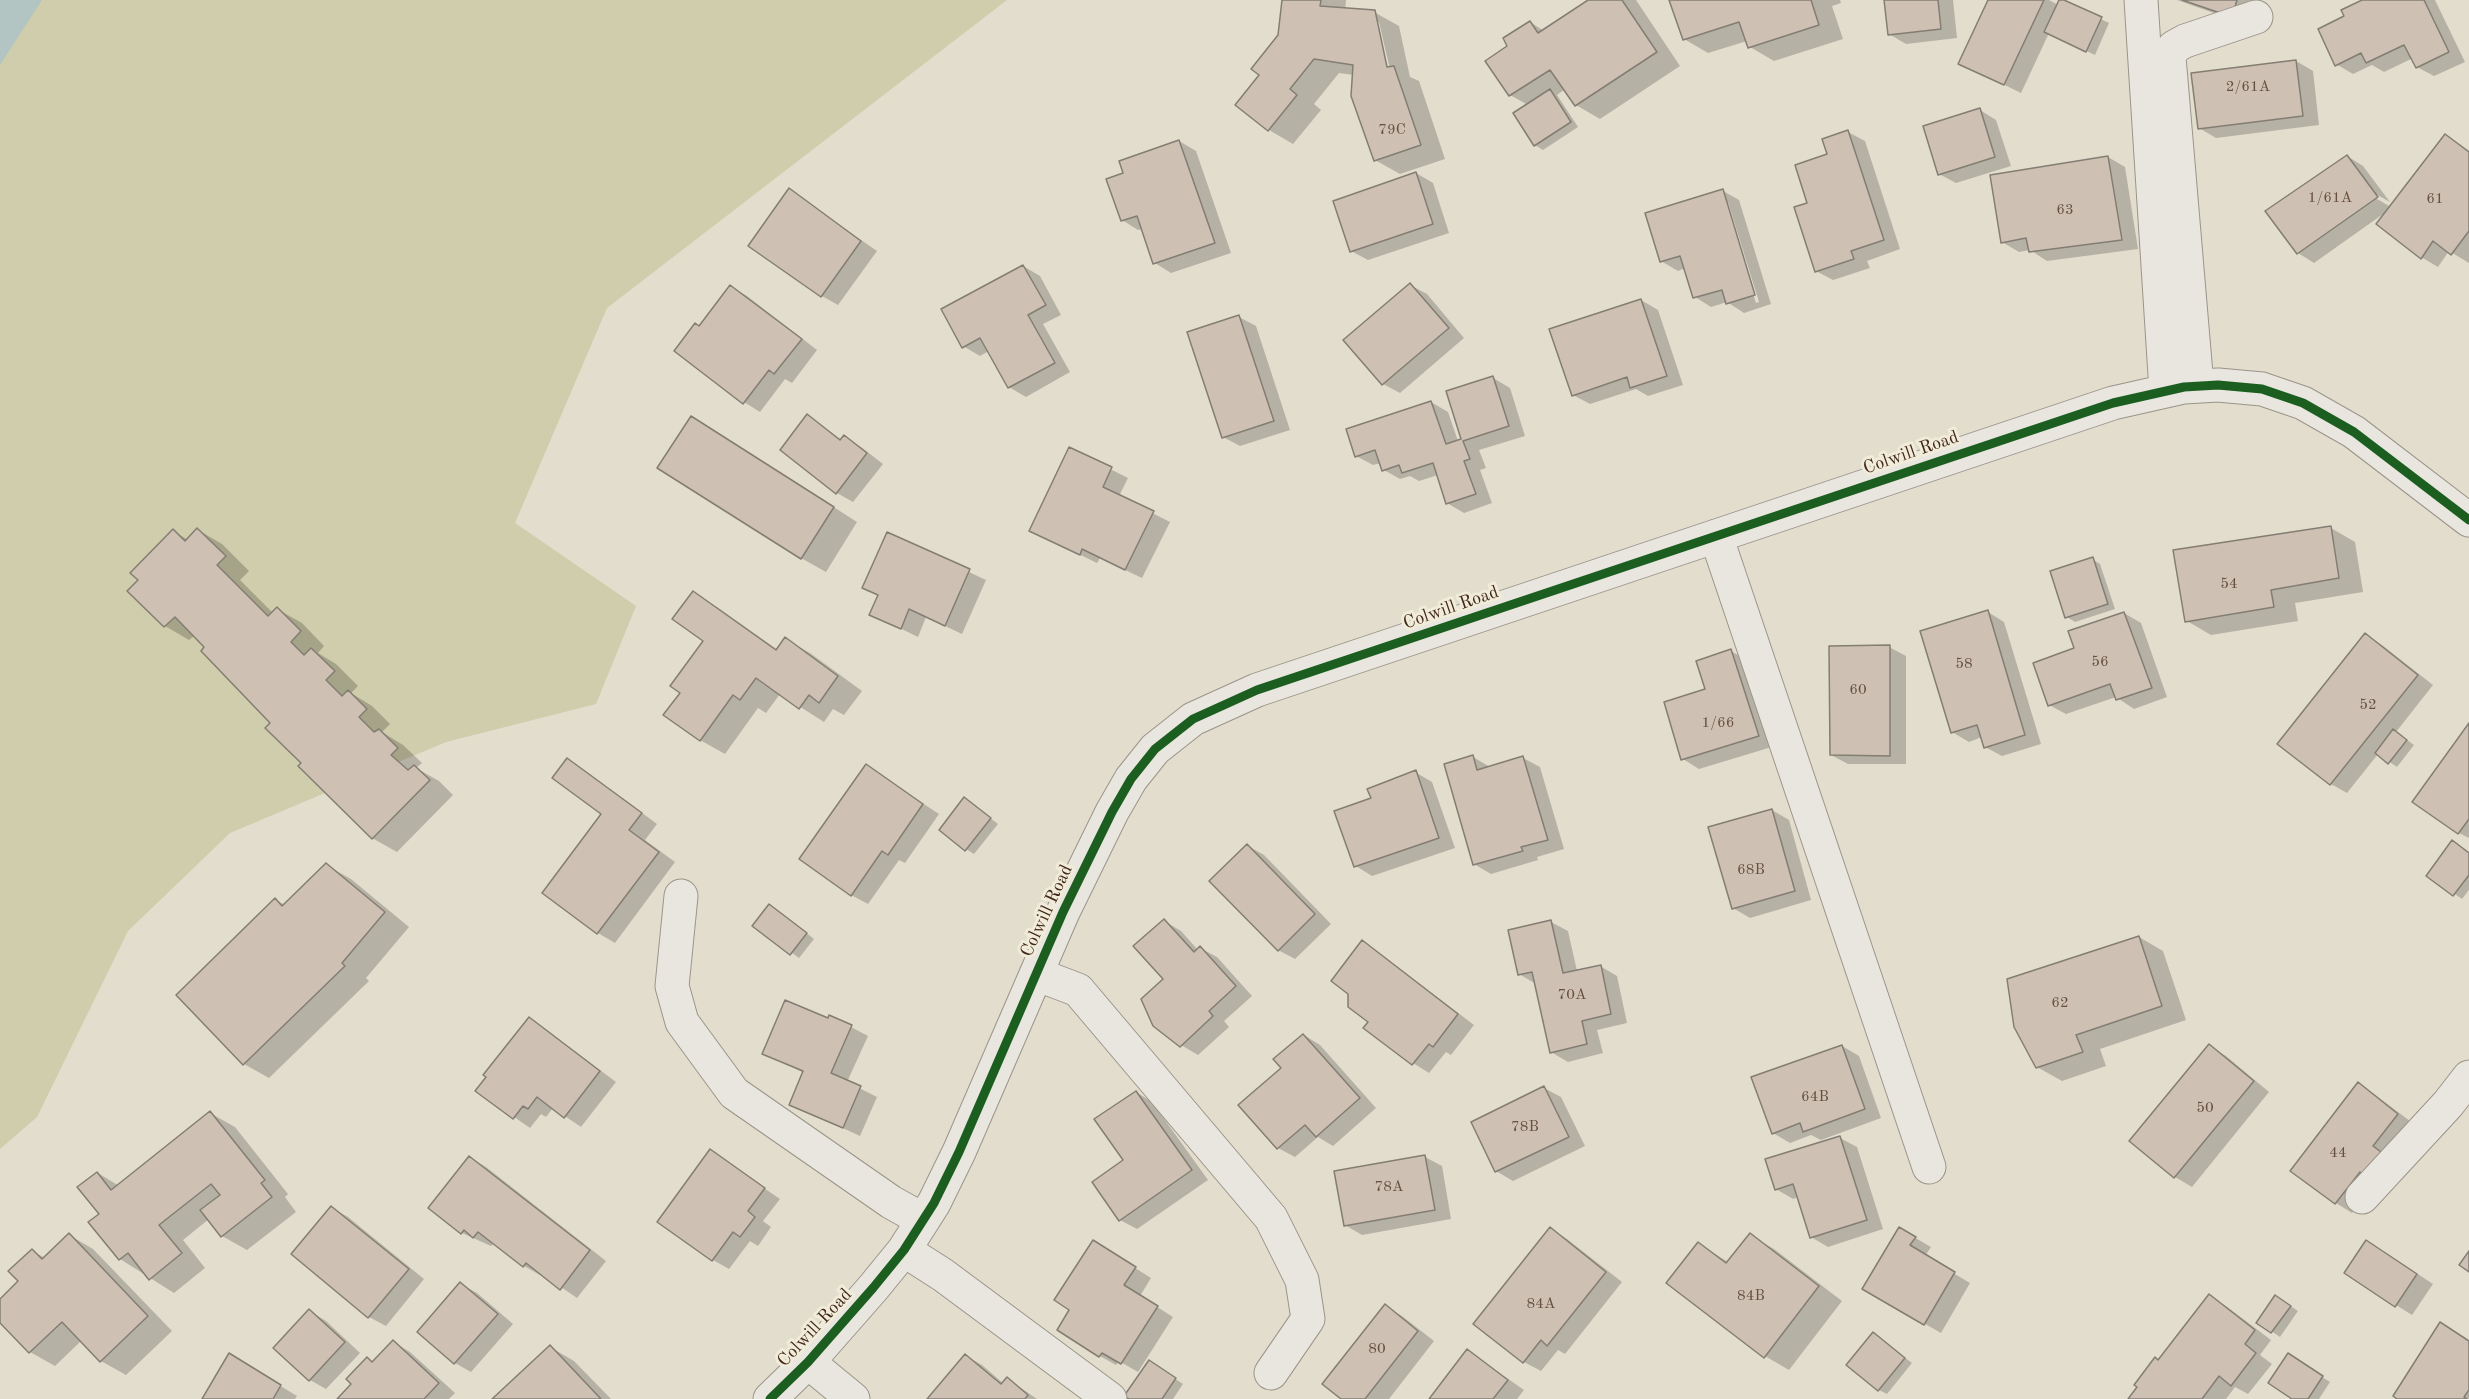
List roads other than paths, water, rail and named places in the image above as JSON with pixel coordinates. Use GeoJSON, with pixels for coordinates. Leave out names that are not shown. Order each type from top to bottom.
{"type":"FeatureCollection","features":[{"type":"Feature","properties":{"kind":"street"},"geometry":{"type":"LineString","coordinates":[[2141,0],[2181,389]]}},
{"type":"Feature","properties":{"kind":"street"},"geometry":{"type":"LineString","coordinates":[[2181,389],[2169,57],[2174,47],[2185,41],[2256,17]]}},
{"type":"Feature","properties":{"kind":"street","name":"Colwill Road"},"geometry":{"type":"LineString","coordinates":[[770,1399],[808,1362],[873,1288],[904,1250],[934,1203],[959,1152],[1063,912],[1112,812],[1131,779],[1155,750],[1192,719],[1257,690],[2113,403],[2181,389],[2218,385],[2262,389],[2303,403],[2354,432],[2469,520]]}},
{"type":"Feature","properties":{"kind":"street"},"geometry":{"type":"LineString","coordinates":[[1716,536],[1929,1167]]}},
{"type":"Feature","properties":{"kind":"street"},"geometry":{"type":"LineString","coordinates":[[681,896],[672,986],[682,1022],[734,1093],[891,1202],[923,1220]]}},
{"type":"Feature","properties":{"kind":"street"},"geometry":{"type":"LineString","coordinates":[[1036,974],[1078,990],[1271,1218],[1302,1280],[1308,1319],[1271,1373]]}},
{"type":"Feature","properties":{"kind":"street"},"geometry":{"type":"LineString","coordinates":[[2362,1197],[2448,1104],[2469,1077]]}},
{"type":"Feature","properties":{"kind":"street"},"geometry":{"type":"LineString","coordinates":[[904,1250],[943,1275],[1110,1399]]}},
{"type":"Feature","properties":{"kind":"street"},"geometry":{"type":"LineString","coordinates":[[808,1362],[853,1399]]}}]}
